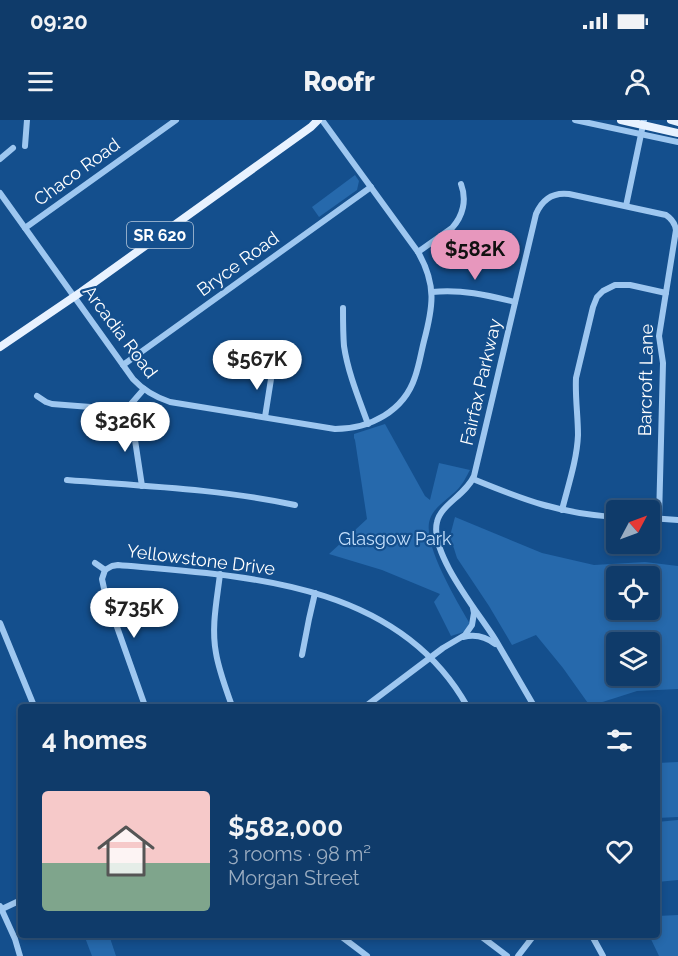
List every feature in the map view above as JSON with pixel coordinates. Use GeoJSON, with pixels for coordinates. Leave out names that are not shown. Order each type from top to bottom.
{"type":"FeatureCollection","features":[{"type":"Feature","properties":{"kind":"main road","name":"SR 620"},"geometry":{"type":"LineString","coordinates":[[0,347],[320,120]]}},
{"type":"Feature","properties":{"kind":"main road"},"geometry":{"type":"LineString","coordinates":[[621,120],[644,122],[678,133]]}},
{"type":"Feature","properties":{"kind":"main road"},"geometry":{"type":"LineString","coordinates":[[671,120],[678,122]]}},
{"type":"Feature","properties":{"kind":"street"},"geometry":{"type":"LineString","coordinates":[[24,146],[27,120]]}},
{"type":"Feature","properties":{"kind":"street","name":"Chaco Road"},"geometry":{"type":"LineString","coordinates":[[25,228],[176,120]]}},
{"type":"Feature","properties":{"kind":"street","name":"Arcadia Road"},"geometry":{"type":"LineString","coordinates":[[0,193],[133,379],[144,389],[170,402],[335,429],[355,428],[377,420],[395,408],[408,391],[413,382],[428,324],[432,292],[428,273],[418,252],[320,120]]}},
{"type":"Feature","properties":{"kind":"street"},"geometry":{"type":"LineString","coordinates":[[575,120],[678,142]]}},
{"type":"Feature","properties":{"kind":"street"},"geometry":{"type":"LineString","coordinates":[[626,206],[644,122]]}},
{"type":"Feature","properties":{"kind":"street"},"geometry":{"type":"LineString","coordinates":[[0,159],[13,148]]}},
{"type":"Feature","properties":{"kind":"street"},"geometry":{"type":"LineString","coordinates":[[418,252],[452,228],[460,217],[464,200],[461,184]]}},
{"type":"Feature","properties":{"kind":"street","name":"Bryce Road"},"geometry":{"type":"LineString","coordinates":[[123,365],[371,187]]}},
{"type":"Feature","properties":{"kind":"street","name":"Fairfax Parkway"},"geometry":{"type":"LineString","coordinates":[[533,704],[446,563],[437,541],[436,524],[441,513],[466,489],[473,478],[536,214],[540,206],[550,197],[563,194],[626,206]]}},
{"type":"Feature","properties":{"kind":"street","name":"Barcroft Lane"},"geometry":{"type":"LineString","coordinates":[[626,206],[666,215],[676,226],[659,336],[663,363],[659,500]]}},
{"type":"Feature","properties":{"kind":"street"},"geometry":{"type":"LineString","coordinates":[[562,510],[578,438],[575,404],[576,378],[594,302],[603,291],[615,285],[630,285],[666,293]]}},
{"type":"Feature","properties":{"kind":"street"},"geometry":{"type":"LineString","coordinates":[[432,292],[468,292],[515,303]]}},
{"type":"Feature","properties":{"kind":"street"},"geometry":{"type":"LineString","coordinates":[[343,308],[346,358],[368,424]]}},
{"type":"Feature","properties":{"kind":"street"},"geometry":{"type":"LineString","coordinates":[[265,417],[271,379],[267,362]]}},
{"type":"Feature","properties":{"kind":"street"},"geometry":{"type":"LineString","coordinates":[[124,412],[144,389]]}},
{"type":"Feature","properties":{"kind":"street"},"geometry":{"type":"LineString","coordinates":[[37,396],[52,404],[116,409],[124,412],[133,427],[142,486]]}},
{"type":"Feature","properties":{"kind":"street"},"geometry":{"type":"LineString","coordinates":[[473,478],[516,496],[562,510],[606,516]]}},
{"type":"Feature","properties":{"kind":"street"},"geometry":{"type":"LineString","coordinates":[[67,480],[239,495],[295,505]]}},
{"type":"Feature","properties":{"kind":"street"},"geometry":{"type":"LineString","coordinates":[[660,519],[678,520]]}},
{"type":"Feature","properties":{"kind":"street"},"geometry":{"type":"LineString","coordinates":[[95,563],[105,570],[102,579],[105,593],[144,704]]}},
{"type":"Feature","properties":{"kind":"street","name":"Yellowstone Drive"},"geometry":{"type":"LineString","coordinates":[[105,570],[118,565],[220,574],[268,582],[346,603],[378,618],[411,641],[430,658],[454,686],[465,704]]}},
{"type":"Feature","properties":{"kind":"street"},"geometry":{"type":"LineString","coordinates":[[220,574],[214,622],[214,644],[231,704]]}},
{"type":"Feature","properties":{"kind":"street"},"geometry":{"type":"LineString","coordinates":[[302,655],[315,593]]}},
{"type":"Feature","properties":{"kind":"street"},"geometry":{"type":"LineString","coordinates":[[369,704],[465,635],[472,625],[474,613],[471,602]]}},
{"type":"Feature","properties":{"kind":"street"},"geometry":{"type":"LineString","coordinates":[[0,623],[33,704]]}},
{"type":"Feature","properties":{"kind":"street"},"geometry":{"type":"LineString","coordinates":[[459,638],[480,636],[493,642],[501,650]]}},
{"type":"Feature","properties":{"kind":"street"},"geometry":{"type":"LineString","coordinates":[[18,901],[1,907],[20,956]]}},
{"type":"Feature","properties":{"kind":"street"},"geometry":{"type":"LineString","coordinates":[[343,938],[367,956]]}},
{"type":"Feature","properties":{"kind":"street"},"geometry":{"type":"LineString","coordinates":[[483,938],[507,956]]}},
{"type":"Feature","properties":{"kind":"street"},"geometry":{"type":"LineString","coordinates":[[518,956],[532,938]]}},
{"type":"Feature","properties":{"kind":"street"},"geometry":{"type":"LineString","coordinates":[[593,938],[603,956]]}},
{"type":"Feature","properties":{"kind":"green space"},"geometry":{"type":"Polygon","coordinates":[[[355,175],[359,181],[357,190],[319,217],[312,207],[355,175]]]}},
{"type":"Feature","properties":{"kind":"green space"},"geometry":{"type":"Polygon","coordinates":[[[145,403],[148,413],[145,442],[137,414],[145,403]]]}},
{"type":"Feature","properties":{"kind":"green space","name":"Glasgow Park"},"geometry":{"type":"Polygon","coordinates":[[[385,424],[425,496],[430,500],[439,463],[470,470],[459,488],[435,511],[430,519],[429,530],[431,544],[443,575],[473,629],[451,636],[434,602],[440,594],[382,570],[329,554],[367,519],[354,434],[385,424]]]}},
{"type":"Feature","properties":{"kind":"green space"},"geometry":{"type":"Polygon","coordinates":[[[455,517],[542,553],[594,565],[645,562],[678,566],[678,689],[637,691],[596,704],[589,704],[536,635],[512,645],[457,558],[450,536],[455,517]]]}},
{"type":"Feature","properties":{"kind":"green space"},"geometry":{"type":"Polygon","coordinates":[[[678,762],[678,817],[660,818],[660,763],[678,762]]]}},
{"type":"Feature","properties":{"kind":"green space"},"geometry":{"type":"Polygon","coordinates":[[[678,820],[678,880],[660,882],[660,822],[678,820]]]}},
{"type":"Feature","properties":{"kind":"green space"},"geometry":{"type":"Polygon","coordinates":[[[678,915],[678,956],[659,956],[650,938],[660,938],[660,916],[678,915]]]}},
{"type":"Feature","properties":{"kind":"green space"},"geometry":{"type":"Polygon","coordinates":[[[85,938],[110,938],[116,956],[92,956],[85,938]]]}}]}
